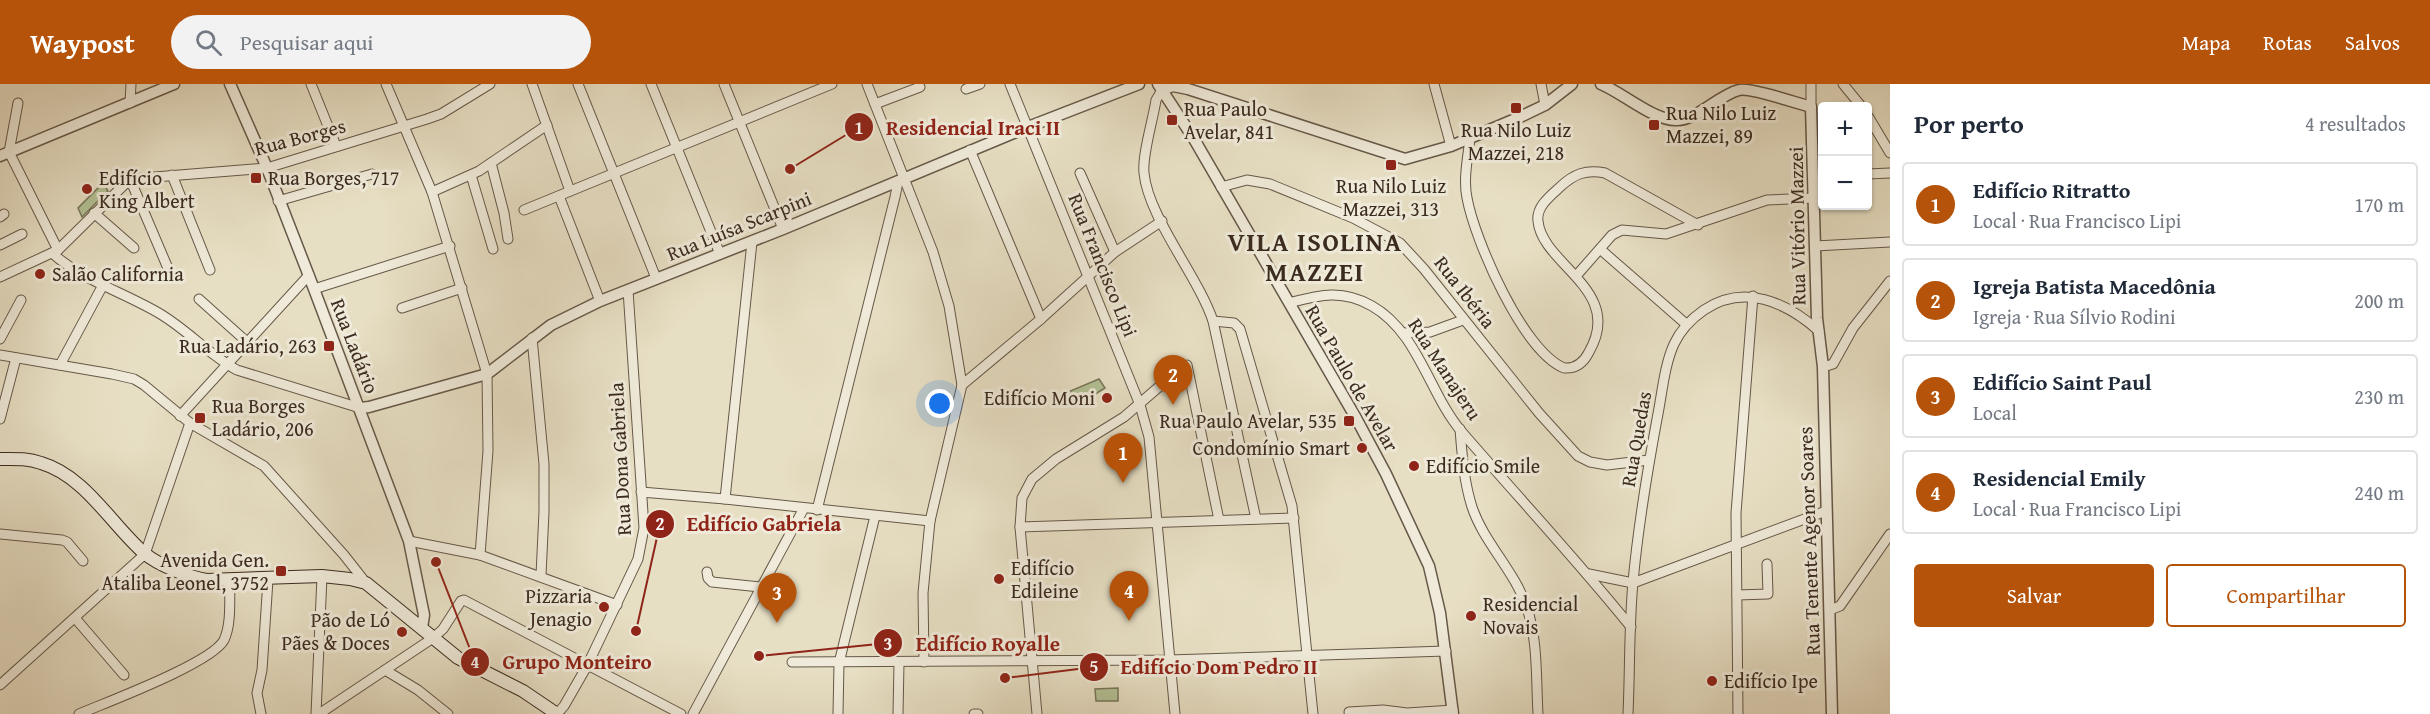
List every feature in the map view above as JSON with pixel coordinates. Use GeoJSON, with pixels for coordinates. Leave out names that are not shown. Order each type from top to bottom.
{"type":"FeatureCollection","features":[{"type":"Feature","properties":{"kind":"main road"},"geometry":{"type":"LineString","coordinates":[[0,459],[24,459],[57,469],[73,480],[145,554],[189,577],[207,580],[268,580],[322,576],[366,583],[458,657],[523,691],[557,714]]}},
{"type":"Feature","properties":{"kind":"street"},"geometry":{"type":"LineString","coordinates":[[130,103],[131,84]]}},
{"type":"Feature","properties":{"kind":"street"},"geometry":{"type":"LineString","coordinates":[[4,154],[174,84]]}},
{"type":"Feature","properties":{"kind":"street","name":"Rua Ladário"},"geometry":{"type":"LineString","coordinates":[[230,84],[267,168],[278,201],[309,275],[409,541],[424,615],[422,628]]}},
{"type":"Feature","properties":{"kind":"street"},"geometry":{"type":"LineString","coordinates":[[311,84],[336,146]]}},
{"type":"Feature","properties":{"kind":"street"},"geometry":{"type":"LineString","coordinates":[[386,84],[432,192],[487,374],[488,451],[480,555]]}},
{"type":"Feature","properties":{"kind":"street","name":"Rua Borges"},"geometry":{"type":"LineString","coordinates":[[130,179],[267,168],[441,114],[490,84]]}},
{"type":"Feature","properties":{"kind":"street"},"geometry":{"type":"LineString","coordinates":[[532,84],[570,191]]}},
{"type":"Feature","properties":{"kind":"street"},"geometry":{"type":"LineString","coordinates":[[578,84],[656,278]]}},
{"type":"Feature","properties":{"kind":"street"},"geometry":{"type":"LineString","coordinates":[[651,84],[720,254]]}},
{"type":"Feature","properties":{"kind":"street"},"geometry":{"type":"LineString","coordinates":[[724,84],[783,229]]}},
{"type":"Feature","properties":{"kind":"street"},"geometry":{"type":"LineString","coordinates":[[525,210],[832,84]]}},
{"type":"Feature","properties":{"kind":"street"},"geometry":{"type":"LineString","coordinates":[[867,84],[901,180],[933,252],[949,306],[962,385],[930,521],[923,593],[924,662]]}},
{"type":"Feature","properties":{"kind":"street"},"geometry":{"type":"LineString","coordinates":[[966,90],[980,84]]}},
{"type":"Feature","properties":{"kind":"street","name":"Rua Francisco Lipi"},"geometry":{"type":"LineString","coordinates":[[1010,84],[1140,405],[1149,437],[1175,714]]}},
{"type":"Feature","properties":{"kind":"street","name":"Rua Luísa Scarpini"},"geometry":{"type":"LineString","coordinates":[[360,408],[487,374],[532,338],[566,317],[600,301],[752,242],[970,150],[1139,84]]}},
{"type":"Feature","properties":{"kind":"street"},"geometry":{"type":"LineString","coordinates":[[1434,84],[1451,146]]}},
{"type":"Feature","properties":{"kind":"street"},"geometry":{"type":"LineString","coordinates":[[1541,84],[1545,105]]}},
{"type":"Feature","properties":{"kind":"street"},"geometry":{"type":"LineString","coordinates":[[1256,519],[1213,321],[1205,299],[1162,221],[1147,186],[1144,169],[1160,87],[1188,88],[1401,158],[1411,158],[1451,146],[1545,105],[1572,84]]}},
{"type":"Feature","properties":{"kind":"street"},"geometry":{"type":"LineString","coordinates":[[1601,84],[1665,118],[1678,121],[1748,86],[1770,96],[1811,107]]}},
{"type":"Feature","properties":{"kind":"street","name":"Rua Vitório Mazzei"},"geometry":{"type":"LineString","coordinates":[[1811,84],[1818,176],[1814,198],[1815,246],[1823,367]]}},
{"type":"Feature","properties":{"kind":"street"},"geometry":{"type":"LineString","coordinates":[[1843,84],[1858,102]]}},
{"type":"Feature","properties":{"kind":"street"},"geometry":{"type":"LineString","coordinates":[[875,104],[920,87]]}},
{"type":"Feature","properties":{"kind":"street","name":"Rua Paulo de Avelar"},"geometry":{"type":"LineString","coordinates":[[1160,87],[1289,303],[1386,474],[1429,566],[1446,651],[1453,712]]}},
{"type":"Feature","properties":{"kind":"street"},"geometry":{"type":"LineString","coordinates":[[18,103],[4,154],[55,251],[66,265],[160,314],[237,369],[360,408]]}},
{"type":"Feature","properties":{"kind":"street"},"geometry":{"type":"LineString","coordinates":[[1872,124],[1890,153]]}},
{"type":"Feature","properties":{"kind":"street"},"geometry":{"type":"LineString","coordinates":[[432,192],[471,175],[548,125]]}},
{"type":"Feature","properties":{"kind":"street"},"geometry":{"type":"LineString","coordinates":[[1470,138],[1466,192],[1480,242],[1510,304],[1527,332],[1550,359],[1564,368],[1570,369],[1581,362],[1593,346],[1599,322],[1596,311],[1576,276],[1545,238],[1538,221],[1541,207],[1560,187],[1581,172],[1595,171],[1605,173],[1698,225]]}},
{"type":"Feature","properties":{"kind":"street"},"geometry":{"type":"LineString","coordinates":[[970,150],[1041,319]]}},
{"type":"Feature","properties":{"kind":"street"},"geometry":{"type":"LineString","coordinates":[[491,163],[508,239]]}},
{"type":"Feature","properties":{"kind":"street"},"geometry":{"type":"LineString","coordinates":[[1080,173],[1115,252]]}},
{"type":"Feature","properties":{"kind":"street"},"geometry":{"type":"LineString","coordinates":[[1872,174],[1890,173]]}},
{"type":"Feature","properties":{"kind":"street"},"geometry":{"type":"LineString","coordinates":[[278,201],[372,174]]}},
{"type":"Feature","properties":{"kind":"street"},"geometry":{"type":"LineString","coordinates":[[172,175],[210,270]]}},
{"type":"Feature","properties":{"kind":"street"},"geometry":{"type":"LineString","coordinates":[[471,175],[493,249]]}},
{"type":"Feature","properties":{"kind":"street"},"geometry":{"type":"LineString","coordinates":[[0,277],[55,251],[130,179],[167,266]]}},
{"type":"Feature","properties":{"kind":"street"},"geometry":{"type":"LineString","coordinates":[[817,510],[901,180]]}},
{"type":"Feature","properties":{"kind":"street","name":"Rua Ibéria"},"geometry":{"type":"LineString","coordinates":[[1221,187],[1247,180],[1270,184],[1353,218],[1400,243],[1414,256],[1539,413],[1578,456],[1590,462],[1607,465],[1649,460]]}},
{"type":"Feature","properties":{"kind":"street"},"geometry":{"type":"LineString","coordinates":[[559,196],[600,301]]}},
{"type":"Feature","properties":{"kind":"street"},"geometry":{"type":"LineString","coordinates":[[1576,276],[1612,235],[1622,230],[1660,235],[1698,225],[1767,200],[1814,198]]}},
{"type":"Feature","properties":{"kind":"street"},"geometry":{"type":"LineString","coordinates":[[94,213],[134,248]]}},
{"type":"Feature","properties":{"kind":"street"},"geometry":{"type":"LineString","coordinates":[[962,385],[1041,319],[1115,252],[1162,221]]}},
{"type":"Feature","properties":{"kind":"street"},"geometry":{"type":"LineString","coordinates":[[0,244],[22,234]]}},
{"type":"Feature","properties":{"kind":"street"},"geometry":{"type":"LineString","coordinates":[[725,499],[752,242]]}},
{"type":"Feature","properties":{"kind":"street"},"geometry":{"type":"LineString","coordinates":[[1815,246],[1890,242]]}},
{"type":"Feature","properties":{"kind":"street"},"geometry":{"type":"LineString","coordinates":[[314,289],[450,246]]}},
{"type":"Feature","properties":{"kind":"street"},"geometry":{"type":"LineString","coordinates":[[1600,249],[1686,324]]}},
{"type":"Feature","properties":{"kind":"street"},"geometry":{"type":"LineString","coordinates":[[180,416],[309,275]]}},
{"type":"Feature","properties":{"kind":"street"},"geometry":{"type":"LineString","coordinates":[[1823,367],[1833,364],[1858,321],[1890,281]]}},
{"type":"Feature","properties":{"kind":"street"},"geometry":{"type":"LineString","coordinates":[[60,365],[103,285]]}},
{"type":"Feature","properties":{"kind":"street"},"geometry":{"type":"LineString","coordinates":[[402,308],[462,288]]}},
{"type":"Feature","properties":{"kind":"street","name":"Rua Dona Gabriela"},"geometry":{"type":"LineString","coordinates":[[557,714],[587,666],[639,559],[643,544],[642,492],[628,290]]}},
{"type":"Feature","properties":{"kind":"street","name":"Rua Manajeru"},"geometry":{"type":"LineString","coordinates":[[1289,303],[1329,294],[1353,298],[1383,313],[1403,333],[1460,429],[1589,574],[1631,627]]}},
{"type":"Feature","properties":{"kind":"street","name":"Rua Quedas"},"geometry":{"type":"LineString","coordinates":[[1628,714],[1633,583],[1649,460],[1674,344],[1686,324],[1710,306],[1739,296],[1753,296],[1777,302],[1819,331]]}},
{"type":"Feature","properties":{"kind":"street"},"geometry":{"type":"LineString","coordinates":[[1738,714],[1735,546],[1742,415],[1753,296]]}},
{"type":"Feature","properties":{"kind":"street"},"geometry":{"type":"LineString","coordinates":[[199,299],[247,342]]}},
{"type":"Feature","properties":{"kind":"street"},"geometry":{"type":"LineString","coordinates":[[0,339],[21,300]]}},
{"type":"Feature","properties":{"kind":"street"},"geometry":{"type":"LineString","coordinates":[[1403,333],[1430,332],[1463,320]]}},
{"type":"Feature","properties":{"kind":"street"},"geometry":{"type":"LineString","coordinates":[[1213,321],[1234,323],[1240,329],[1285,477],[1294,518],[1313,714]]}},
{"type":"Feature","properties":{"kind":"street"},"geometry":{"type":"LineString","coordinates":[[532,338],[544,464],[541,575]]}},
{"type":"Feature","properties":{"kind":"street"},"geometry":{"type":"LineString","coordinates":[[0,355],[134,379],[164,399],[190,423],[264,466],[344,555],[366,583]]}},
{"type":"Feature","properties":{"kind":"street"},"geometry":{"type":"LineString","coordinates":[[0,419],[16,358]]}},
{"type":"Feature","properties":{"kind":"street"},"geometry":{"type":"LineString","coordinates":[[1037,714],[1020,527],[1022,498],[1032,478],[1056,459],[1124,417],[1182,367],[1188,366],[1219,520]]}},
{"type":"Feature","properties":{"kind":"street","name":"Rua Tenente Agenor Soares"},"geometry":{"type":"LineString","coordinates":[[1823,367],[1832,714]]}},
{"type":"Feature","properties":{"kind":"street"},"geometry":{"type":"LineString","coordinates":[[0,685],[145,554],[190,423]]}},
{"type":"Feature","properties":{"kind":"street"},"geometry":{"type":"LineString","coordinates":[[1460,429],[1462,457],[1472,507],[1521,593],[1528,610],[1534,638],[1538,714]]}},
{"type":"Feature","properties":{"kind":"street"},"geometry":{"type":"LineString","coordinates":[[1462,457],[1475,445]]}},
{"type":"Feature","properties":{"kind":"street"},"geometry":{"type":"LineString","coordinates":[[642,492],[930,521]]}},
{"type":"Feature","properties":{"kind":"street"},"geometry":{"type":"LineString","coordinates":[[693,714],[804,508]]}},
{"type":"Feature","properties":{"kind":"street"},"geometry":{"type":"LineString","coordinates":[[1589,574],[1633,583],[1826,511]]}},
{"type":"Feature","properties":{"kind":"street"},"geometry":{"type":"LineString","coordinates":[[838,714],[839,663],[875,516]]}},
{"type":"Feature","properties":{"kind":"street"},"geometry":{"type":"LineString","coordinates":[[1020,527],[1294,518]]}},
{"type":"Feature","properties":{"kind":"street"},"geometry":{"type":"LineString","coordinates":[[0,534],[62,540],[67,542],[83,561]]}},
{"type":"Feature","properties":{"kind":"street"},"geometry":{"type":"LineString","coordinates":[[1830,610],[1840,606],[1890,534]]}},
{"type":"Feature","properties":{"kind":"street"},"geometry":{"type":"LineString","coordinates":[[409,541],[480,555],[541,575],[617,605]]}},
{"type":"Feature","properties":{"kind":"street"},"geometry":{"type":"LineString","coordinates":[[1737,595],[1768,594],[1767,564]]}},
{"type":"Feature","properties":{"kind":"street"},"geometry":{"type":"LineString","coordinates":[[707,572],[712,582],[760,587]]}},
{"type":"Feature","properties":{"kind":"street"},"geometry":{"type":"LineString","coordinates":[[318,714],[322,576]]}},
{"type":"Feature","properties":{"kind":"street"},"geometry":{"type":"LineString","coordinates":[[79,714],[137,690],[213,653],[223,641],[228,626],[230,580]]}},
{"type":"Feature","properties":{"kind":"street"},"geometry":{"type":"LineString","coordinates":[[261,714],[257,693],[262,670],[268,580]]}},
{"type":"Feature","properties":{"kind":"street"},"geometry":{"type":"LineString","coordinates":[[318,714],[433,638],[443,629],[461,601],[464,600],[681,714]]}},
{"type":"Feature","properties":{"kind":"street"},"geometry":{"type":"LineString","coordinates":[[75,618],[124,675]]}},
{"type":"Feature","properties":{"kind":"street"},"geometry":{"type":"LineString","coordinates":[[792,662],[1169,660],[1446,651]]}},
{"type":"Feature","properties":{"kind":"street"},"geometry":{"type":"LineString","coordinates":[[898,714],[899,663]]}},
{"type":"Feature","properties":{"kind":"street"},"geometry":{"type":"LineString","coordinates":[[385,670],[418,690],[448,714]]}},
{"type":"Feature","properties":{"kind":"street"},"geometry":{"type":"LineString","coordinates":[[1349,712],[1383,710],[1407,713],[1453,712]]}},
{"type":"Feature","properties":{"kind":"green space"},"geometry":{"type":"Polygon","coordinates":[[[103,183],[108,191],[82,217],[78,208],[103,183]]]}},
{"type":"Feature","properties":{"kind":"green space"},"geometry":{"type":"Polygon","coordinates":[[[1099,379],[1105,388],[1078,405],[1068,392],[1099,379]]]}},
{"type":"Feature","properties":{"kind":"green space"},"geometry":{"type":"Polygon","coordinates":[[[1118,688],[1118,701],[1096,701],[1095,689],[1118,688]]]}},
{"type":"Feature","properties":{"kind":"place","name":"Rua Nilo Luiz Mazzei, 218"},"geometry":{"type":"Point","coordinates":[1516,108]}},
{"type":"Feature","properties":{"kind":"place","name":"Rua Paulo Avelar, 841"},"geometry":{"type":"Point","coordinates":[1172,120]}},
{"type":"Feature","properties":{"kind":"place","name":"Rua Nilo Luiz Mazzei, 89"},"geometry":{"type":"Point","coordinates":[1654,125]}},
{"type":"Feature","properties":{"kind":"place","name":"Rua Nilo Luiz Mazzei, 313"},"geometry":{"type":"Point","coordinates":[1391,165]}},
{"type":"Feature","properties":{"kind":"place","name":"Residencial Iraci II"},"geometry":{"type":"Point","coordinates":[790,169]}},
{"type":"Feature","properties":{"kind":"place","name":"Rua Borges, 717"},"geometry":{"type":"Point","coordinates":[256,178]}},
{"type":"Feature","properties":{"kind":"place","name":"Edifício King Albert"},"geometry":{"type":"Point","coordinates":[87,189]}},
{"type":"Feature","properties":{"kind":"place","name":"Salão California"},"geometry":{"type":"Point","coordinates":[40,274]}},
{"type":"Feature","properties":{"kind":"place","name":"Rua Ladário, 263"},"geometry":{"type":"Point","coordinates":[329,346]}},
{"type":"Feature","properties":{"kind":"place","name":"Edifício Moni"},"geometry":{"type":"Point","coordinates":[1107,398]}},
{"type":"Feature","properties":{"kind":"place","name":"Igreja Batista Macedônia"},"geometry":{"type":"Point","coordinates":[1173,405]}},
{"type":"Feature","properties":{"kind":"place","name":"Rua Borges Ladário, 206"},"geometry":{"type":"Point","coordinates":[200,418]}},
{"type":"Feature","properties":{"kind":"place","name":"Rua Paulo Avelar, 535"},"geometry":{"type":"Point","coordinates":[1349,421]}},
{"type":"Feature","properties":{"kind":"place","name":"Condomínio Smart"},"geometry":{"type":"Point","coordinates":[1362,448]}},
{"type":"Feature","properties":{"kind":"place","name":"Edifício Smile"},"geometry":{"type":"Point","coordinates":[1414,466]}},
{"type":"Feature","properties":{"kind":"place","name":"Edifício Ritratto"},"geometry":{"type":"Point","coordinates":[1123,483]}},
{"type":"Feature","properties":{"kind":"place","name":"Grupo Monteiro"},"geometry":{"type":"Point","coordinates":[436,562]}},
{"type":"Feature","properties":{"kind":"place","name":"Avenida Gen. Ataliba Leonel, 3752"},"geometry":{"type":"Point","coordinates":[281,571]}},
{"type":"Feature","properties":{"kind":"place","name":"Edifício Edileine"},"geometry":{"type":"Point","coordinates":[999,579]}},
{"type":"Feature","properties":{"kind":"place","name":"Pizzaria Jenagio"},"geometry":{"type":"Point","coordinates":[604,607]}},
{"type":"Feature","properties":{"kind":"place","name":"Residencial Novais"},"geometry":{"type":"Point","coordinates":[1471,616]}},
{"type":"Feature","properties":{"kind":"place","name":"Residencial Emily"},"geometry":{"type":"Point","coordinates":[1129,621]}},
{"type":"Feature","properties":{"kind":"place","name":"Edifício Saint Paul"},"geometry":{"type":"Point","coordinates":[777,623]}},
{"type":"Feature","properties":{"kind":"place","name":"Edifício Gabriela"},"geometry":{"type":"Point","coordinates":[636,631]}},
{"type":"Feature","properties":{"kind":"place","name":"Pão de Ló Pães & Doces"},"geometry":{"type":"Point","coordinates":[402,632]}},
{"type":"Feature","properties":{"kind":"place","name":"Edifício Royalle"},"geometry":{"type":"Point","coordinates":[759,656]}},
{"type":"Feature","properties":{"kind":"place","name":"Edifício Dom Pedro II"},"geometry":{"type":"Point","coordinates":[1005,678]}},
{"type":"Feature","properties":{"kind":"place","name":"Edifício Ipe"},"geometry":{"type":"Point","coordinates":[1712,681]}},
{"type":"Feature","properties":{"kind":"district","name":"VILA ISOLINA MAZZEI"},"geometry":{"type":"Point","coordinates":[1315,257]}}]}
